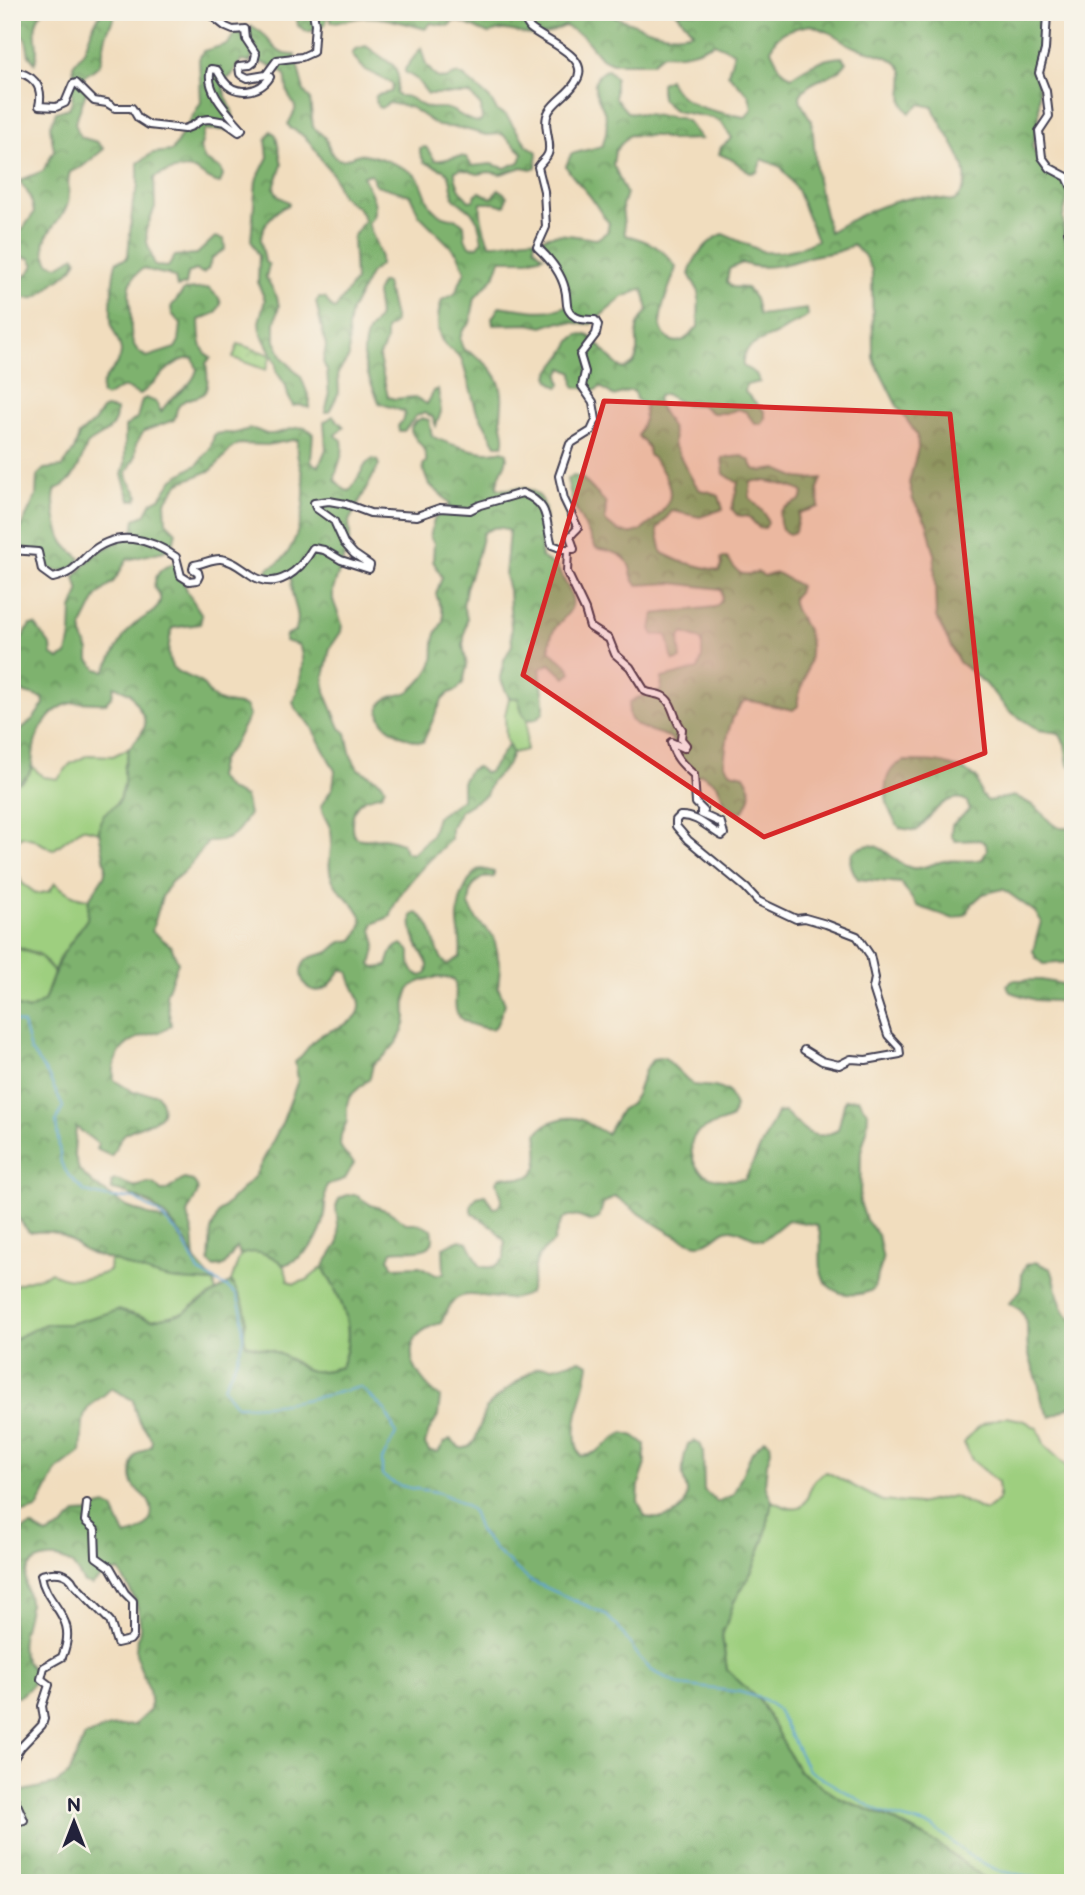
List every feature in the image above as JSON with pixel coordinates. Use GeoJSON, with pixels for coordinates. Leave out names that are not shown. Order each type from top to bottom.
{"type":"FeatureCollection","features":[{"type":"Feature","properties":{"kind":"street"},"geometry":{"type":"LineString","coordinates":[[207,12],[226,27],[233,30],[245,29],[244,36],[256,58],[250,65],[239,66],[240,74],[248,78],[263,77],[277,60],[302,57],[313,52],[313,12]]}},
{"type":"Feature","properties":{"kind":"street"},"geometry":{"type":"LineString","coordinates":[[12,550],[38,552],[43,570],[53,578],[76,569],[89,554],[113,539],[141,540],[176,557],[181,576],[189,581],[197,580],[199,576],[193,569],[194,565],[223,559],[271,583],[292,574],[313,548],[369,569],[370,565],[344,543],[334,521],[316,508],[314,503],[319,501],[346,504],[370,513],[416,516],[446,507],[470,510],[522,493],[543,508],[547,515],[552,545],[574,549],[569,539],[578,528],[565,499],[559,471],[570,444],[591,431],[596,420],[593,401],[582,386],[584,372],[580,355],[596,334],[598,325],[595,320],[579,319],[570,312],[566,304],[566,289],[556,267],[537,247],[546,227],[544,191],[538,167],[549,152],[547,114],[557,100],[574,85],[579,64],[571,53],[562,50],[530,28],[526,22],[528,12]]}},
{"type":"Feature","properties":{"kind":"street"},"geometry":{"type":"LineString","coordinates":[[1047,12],[1045,50],[1039,73],[1046,91],[1049,117],[1039,131],[1042,157],[1051,168],[1067,177],[1073,190]]}},
{"type":"Feature","properties":{"kind":"street"},"geometry":{"type":"LineString","coordinates":[[12,71],[24,74],[37,84],[42,95],[39,106],[65,103],[73,84],[76,83],[91,99],[115,108],[132,108],[138,118],[149,125],[184,128],[209,119],[225,121],[239,132],[242,129],[212,89],[209,80],[211,69],[217,70],[225,83],[233,89],[242,91],[264,84],[270,77],[267,74]]}},
{"type":"Feature","properties":{"kind":"street"},"geometry":{"type":"LineString","coordinates":[[1073,200],[1068,231],[1073,245]]}},
{"type":"Feature","properties":{"kind":"street"},"geometry":{"type":"LineString","coordinates":[[568,550],[567,572],[590,627],[609,639],[617,658],[629,667],[645,691],[664,697],[671,706],[674,719],[682,729],[681,738],[685,745],[684,748],[671,742],[671,746],[678,759],[694,775],[696,803],[704,811],[701,811],[701,814],[721,824],[724,834],[722,836],[712,827],[688,816],[680,816],[676,820],[676,826],[688,840],[758,901],[796,919],[805,918],[844,929],[857,936],[870,955],[875,978],[873,988],[888,1035],[899,1047],[900,1054],[866,1060],[851,1059],[839,1065],[822,1061],[804,1050]]}},
{"type":"Feature","properties":{"kind":"street"},"geometry":{"type":"LineString","coordinates":[[12,1761],[42,1725],[43,1699],[50,1685],[41,1679],[44,1667],[62,1657],[68,1634],[60,1610],[43,1583],[41,1574],[66,1574],[71,1577],[74,1584],[110,1621],[117,1643],[130,1640],[133,1636],[133,1601],[125,1593],[110,1567],[96,1557],[95,1531],[85,1521],[87,1503]]}},
{"type":"Feature","properties":{"kind":"street"},"geometry":{"type":"LineString","coordinates":[[12,1793],[24,1820],[20,1821],[12,1814]]}},
{"type":"Feature","properties":{"kind":"highlighted area"},"geometry":{"type":"Polygon","coordinates":[[[604,401],[950,414],[985,753],[764,837],[523,675],[604,401]]]}},
{"type":"Feature","properties":{"kind":"green space"},"geometry":{"type":"Polygon","coordinates":[[[580,11],[610,15],[657,32],[681,34],[693,32],[676,12],[1043,12],[1041,49],[1034,62],[1039,91],[1039,120],[1032,146],[1038,159],[1064,181],[1068,196],[1063,217],[1064,234],[1073,272],[1073,768],[1068,765],[1065,744],[1059,733],[1039,730],[1009,711],[986,684],[959,662],[936,617],[934,552],[927,523],[913,500],[909,483],[918,448],[917,435],[896,404],[873,358],[872,270],[864,255],[853,245],[840,251],[782,265],[758,267],[742,263],[729,269],[727,282],[732,287],[747,288],[755,299],[759,315],[807,309],[808,316],[754,345],[745,353],[743,366],[756,374],[760,382],[746,385],[745,392],[765,412],[762,424],[755,424],[746,412],[739,409],[712,413],[701,405],[683,404],[665,394],[658,396],[657,402],[671,427],[673,444],[692,480],[700,490],[719,496],[723,509],[700,517],[672,511],[657,529],[662,553],[679,561],[719,571],[721,558],[727,558],[743,574],[758,572],[764,576],[777,573],[800,586],[793,602],[808,633],[810,650],[798,706],[793,710],[744,701],[738,708],[729,731],[724,764],[731,772],[744,775],[751,793],[743,811],[736,812],[725,803],[717,784],[701,774],[696,777],[679,757],[671,738],[641,728],[631,719],[630,702],[661,690],[662,678],[698,669],[702,657],[702,642],[683,633],[679,639],[681,659],[674,661],[666,635],[654,635],[651,629],[654,614],[715,607],[721,600],[721,589],[672,583],[637,585],[622,556],[596,548],[573,504],[567,479],[573,476],[582,478],[606,503],[605,521],[625,533],[644,529],[664,509],[670,497],[668,483],[660,467],[649,455],[648,447],[638,436],[644,419],[645,405],[636,399],[634,391],[614,396],[601,387],[592,392],[577,388],[574,386],[573,373],[563,368],[559,375],[561,385],[558,387],[548,376],[574,338],[581,334],[595,340],[623,369],[630,366],[637,357],[638,325],[648,310],[643,289],[623,297],[591,324],[557,322],[543,327],[529,324],[493,325],[492,318],[500,306],[545,311],[570,304],[566,281],[543,249],[543,238],[562,235],[597,239],[607,232],[609,223],[566,166],[571,154],[602,146],[607,122],[595,85],[600,74],[608,69],[615,78],[615,98],[627,112],[680,118],[687,121],[701,139],[671,140],[658,136],[629,135],[615,151],[613,165],[626,193],[622,206],[625,235],[654,246],[676,267],[661,316],[664,334],[670,340],[682,341],[698,327],[699,292],[689,274],[698,255],[712,240],[723,234],[764,252],[771,252],[798,248],[817,240],[797,190],[781,167],[762,159],[757,172],[750,173],[733,160],[719,154],[721,147],[732,138],[721,122],[675,111],[661,99],[661,83],[669,79],[674,89],[691,103],[713,111],[746,117],[752,108],[749,95],[728,74],[734,52],[714,43],[689,53],[663,54],[652,63],[612,63],[601,58],[583,36],[565,26],[548,34],[535,36],[503,30],[490,34],[455,21],[448,26],[431,23],[425,29],[375,18],[331,22],[331,17],[318,29],[308,32],[298,26],[296,12],[500,12],[512,16],[522,12],[580,11]],[[811,25],[781,34],[771,50],[780,68],[791,77],[828,59],[842,57],[847,62],[837,72],[810,85],[800,96],[812,122],[817,180],[829,232],[871,210],[904,199],[921,197],[954,201],[963,191],[964,167],[933,107],[920,104],[910,113],[903,104],[904,78],[900,66],[887,57],[850,45],[811,25]]]}},
{"type":"Feature","properties":{"kind":"green space"},"geometry":{"type":"Polygon","coordinates":[[[12,12],[42,12],[35,31],[35,63],[29,56],[26,39],[19,35],[12,39],[12,12]]]}},
{"type":"Feature","properties":{"kind":"green space"},"geometry":{"type":"Polygon","coordinates":[[[102,12],[116,12],[106,36],[101,62],[83,77],[87,90],[75,123],[80,137],[97,142],[104,149],[82,167],[70,172],[67,206],[47,235],[44,249],[49,262],[58,266],[75,256],[77,259],[70,270],[38,297],[28,299],[15,296],[14,288],[34,265],[30,258],[12,256],[12,236],[22,230],[34,213],[30,196],[20,183],[21,180],[43,171],[54,150],[50,127],[56,112],[69,108],[72,100],[69,86],[74,73],[73,65],[84,51],[94,24],[102,12]]]}},
{"type":"Feature","properties":{"kind":"green space"},"geometry":{"type":"Polygon","coordinates":[[[252,26],[278,50],[295,55],[304,91],[310,99],[313,127],[325,138],[333,155],[341,160],[360,154],[372,156],[411,172],[419,179],[429,203],[436,212],[464,225],[466,240],[472,247],[478,246],[482,241],[478,222],[471,211],[454,199],[448,173],[424,162],[420,148],[426,147],[435,160],[462,156],[466,157],[472,166],[491,164],[505,168],[520,162],[523,153],[502,134],[486,135],[461,128],[438,126],[410,107],[389,103],[378,107],[375,98],[377,95],[391,92],[393,86],[365,70],[352,55],[355,49],[366,46],[394,66],[398,76],[396,94],[399,96],[428,108],[452,110],[474,121],[482,120],[481,106],[470,94],[428,94],[416,79],[405,72],[421,48],[426,65],[436,77],[445,79],[457,74],[463,76],[491,100],[497,111],[506,115],[527,145],[537,152],[536,167],[531,169],[522,167],[501,174],[478,174],[461,169],[455,171],[459,187],[469,201],[474,200],[480,192],[491,198],[499,189],[507,196],[505,206],[481,203],[483,224],[490,244],[535,239],[534,247],[543,256],[528,260],[500,260],[494,277],[475,298],[470,323],[463,330],[460,339],[463,349],[487,365],[499,382],[502,396],[503,445],[496,445],[476,409],[462,360],[445,345],[438,329],[442,300],[455,294],[465,271],[458,254],[419,215],[410,195],[376,185],[371,174],[363,176],[375,206],[375,212],[368,223],[380,255],[380,265],[370,274],[351,311],[348,328],[349,357],[338,373],[339,392],[329,412],[325,412],[329,397],[327,371],[323,362],[326,346],[316,302],[319,298],[325,298],[335,309],[355,281],[353,237],[364,221],[363,215],[341,195],[333,174],[312,145],[300,133],[290,128],[288,124],[295,107],[288,93],[285,75],[278,69],[258,61],[259,54],[248,35],[252,26]]]}},
{"type":"Feature","properties":{"kind":"green space"},"geometry":{"type":"Polygon","coordinates":[[[240,32],[250,47],[252,58],[250,62],[241,61],[224,81],[225,94],[232,111],[232,123],[228,130],[205,130],[200,149],[205,160],[221,169],[223,176],[220,183],[185,168],[154,178],[155,207],[146,230],[155,266],[168,267],[175,256],[197,254],[215,237],[224,239],[225,249],[212,258],[208,269],[203,273],[195,270],[188,273],[186,285],[177,287],[175,278],[144,268],[137,273],[130,284],[129,292],[131,332],[136,349],[147,357],[175,348],[179,341],[181,324],[172,314],[171,307],[184,290],[209,288],[221,304],[216,313],[199,320],[202,346],[211,358],[206,363],[207,388],[199,396],[182,402],[174,420],[144,431],[136,444],[135,458],[127,472],[128,479],[139,496],[136,500],[130,500],[122,475],[125,463],[125,427],[137,418],[142,400],[146,398],[156,402],[161,412],[191,382],[197,369],[193,358],[185,359],[170,367],[139,395],[125,388],[106,397],[102,395],[103,383],[120,358],[121,352],[111,321],[112,293],[117,261],[126,259],[128,255],[133,202],[138,187],[138,163],[153,153],[172,151],[201,102],[199,59],[203,51],[228,44],[234,34],[240,32]]]}},
{"type":"Feature","properties":{"kind":"green space"},"geometry":{"type":"Polygon","coordinates":[[[271,131],[276,135],[282,165],[274,188],[278,196],[289,202],[289,205],[267,223],[261,244],[265,262],[269,265],[266,277],[279,306],[275,341],[283,358],[301,377],[310,400],[309,408],[293,406],[260,331],[259,322],[265,300],[258,283],[259,256],[251,240],[256,181],[268,157],[266,140],[271,131]]]}},
{"type":"Feature","properties":{"kind":"green space"},"geometry":{"type":"Polygon","coordinates":[[[381,283],[386,283],[395,322],[386,330],[386,342],[379,358],[388,397],[415,397],[427,404],[438,389],[441,412],[436,426],[433,418],[425,413],[416,416],[404,431],[399,431],[398,426],[404,419],[405,412],[379,403],[369,377],[364,362],[365,345],[368,332],[379,316],[376,293],[381,283]]]}},
{"type":"Feature","properties":{"kind":"green space"},"geometry":{"type":"Polygon","coordinates":[[[238,344],[271,355],[266,370],[233,358],[238,344]]]}},
{"type":"Feature","properties":{"kind":"green space"},"geometry":{"type":"Polygon","coordinates":[[[106,408],[116,410],[114,423],[107,432],[87,445],[76,471],[68,482],[56,489],[55,494],[55,515],[61,536],[66,546],[80,558],[68,569],[51,570],[38,551],[16,546],[15,540],[36,496],[37,476],[44,469],[62,467],[74,450],[79,435],[106,408]]]}},
{"type":"Feature","properties":{"kind":"green space"},"geometry":{"type":"Polygon","coordinates":[[[333,416],[344,427],[335,435],[342,440],[343,446],[335,480],[345,490],[350,491],[366,464],[373,459],[377,460],[379,465],[349,521],[350,538],[333,590],[333,600],[342,624],[341,632],[330,648],[324,677],[325,692],[340,728],[346,733],[351,756],[358,769],[380,781],[385,787],[382,794],[363,800],[357,806],[352,824],[354,836],[362,839],[387,838],[402,843],[405,852],[412,854],[431,836],[437,817],[462,799],[462,782],[469,770],[477,767],[485,773],[489,772],[506,748],[509,746],[512,753],[507,766],[491,782],[486,795],[460,811],[451,827],[451,839],[406,886],[393,907],[391,916],[373,924],[376,945],[371,965],[377,968],[387,966],[393,950],[402,944],[410,951],[412,970],[422,976],[427,973],[428,965],[412,930],[412,915],[417,913],[428,924],[438,952],[447,965],[460,957],[458,916],[462,895],[477,870],[494,872],[494,877],[482,878],[475,883],[469,905],[477,920],[494,937],[500,968],[498,987],[505,1004],[496,1026],[491,1029],[461,1019],[456,1010],[454,980],[430,979],[413,986],[406,996],[405,1024],[399,1038],[385,1055],[373,1064],[370,1078],[350,1096],[340,1145],[354,1163],[345,1179],[327,1185],[324,1219],[315,1241],[305,1253],[284,1265],[264,1253],[240,1255],[237,1247],[224,1266],[214,1267],[209,1262],[211,1230],[219,1212],[255,1176],[282,1123],[298,1080],[295,1062],[318,1037],[351,1021],[359,1011],[360,1004],[349,973],[342,969],[330,985],[318,991],[308,988],[301,974],[304,963],[309,958],[329,952],[342,942],[353,940],[362,921],[360,913],[335,885],[331,876],[331,831],[321,806],[333,787],[335,771],[310,724],[296,710],[293,702],[300,681],[302,658],[299,645],[285,641],[286,635],[295,631],[298,621],[290,575],[271,579],[266,573],[269,567],[286,555],[292,545],[303,509],[304,487],[297,451],[298,439],[267,445],[239,444],[212,470],[179,483],[165,502],[166,522],[176,532],[173,545],[164,551],[127,560],[114,581],[97,596],[82,626],[89,660],[97,669],[105,671],[126,634],[158,606],[160,598],[154,587],[156,577],[163,568],[176,562],[188,593],[202,615],[200,624],[172,628],[168,653],[171,665],[180,673],[200,682],[216,700],[246,707],[249,716],[233,746],[221,760],[217,777],[229,790],[245,797],[249,814],[233,836],[208,842],[186,870],[171,882],[162,897],[152,931],[171,946],[178,962],[166,995],[171,1025],[127,1044],[114,1066],[114,1080],[133,1092],[157,1094],[162,1111],[154,1121],[126,1133],[111,1156],[96,1149],[98,1144],[76,1127],[74,1153],[79,1170],[92,1183],[127,1207],[171,1223],[192,1257],[214,1282],[170,1279],[91,1254],[56,1233],[29,1232],[12,1211],[12,1005],[28,1010],[44,1001],[60,958],[87,919],[89,899],[104,876],[106,867],[99,832],[100,822],[104,814],[118,803],[124,786],[124,769],[129,748],[145,726],[144,717],[130,693],[114,686],[112,696],[106,703],[77,702],[62,706],[48,719],[38,735],[30,773],[12,785],[12,737],[33,719],[44,704],[43,698],[25,693],[12,683],[12,654],[30,625],[35,625],[51,646],[52,655],[59,659],[67,654],[72,609],[79,592],[75,577],[93,555],[133,533],[135,519],[145,515],[152,502],[160,498],[173,479],[198,464],[211,447],[214,435],[250,429],[273,434],[297,428],[308,429],[313,433],[311,461],[319,466],[326,449],[324,422],[333,416]]]}},
{"type":"Feature","properties":{"kind":"green space"},"geometry":{"type":"Polygon","coordinates":[[[422,418],[429,420],[432,436],[443,441],[474,450],[507,453],[497,488],[524,488],[542,500],[545,518],[541,557],[558,570],[572,596],[570,611],[554,630],[550,651],[569,667],[571,673],[565,678],[550,664],[541,668],[543,713],[536,719],[527,720],[518,698],[509,698],[500,678],[504,660],[512,645],[509,590],[505,576],[509,531],[496,528],[483,533],[463,606],[467,618],[463,645],[467,666],[463,683],[442,700],[423,742],[400,735],[386,725],[379,712],[383,701],[410,691],[427,673],[433,661],[435,637],[443,620],[436,594],[442,577],[433,561],[434,543],[430,537],[434,519],[450,505],[430,485],[425,474],[423,465],[426,462],[426,454],[411,428],[422,418]]]}},
{"type":"Feature","properties":{"kind":"green space"},"geometry":{"type":"Polygon","coordinates":[[[743,456],[750,461],[754,469],[777,469],[798,478],[822,478],[818,489],[819,507],[799,513],[795,532],[789,534],[782,530],[780,522],[783,509],[802,499],[803,492],[792,487],[769,482],[751,482],[749,497],[765,514],[768,523],[765,528],[759,528],[749,517],[737,515],[732,509],[738,483],[724,474],[722,458],[743,456]]]}},
{"type":"Feature","properties":{"kind":"green space"},"geometry":{"type":"Polygon","coordinates":[[[509,698],[518,698],[527,720],[526,750],[512,753],[506,740],[505,715],[509,698]]]}},
{"type":"Feature","properties":{"kind":"green space"},"geometry":{"type":"Polygon","coordinates":[[[129,748],[122,793],[104,816],[99,832],[82,828],[53,850],[21,836],[12,846],[12,785],[23,781],[33,767],[43,777],[58,779],[70,764],[88,755],[113,756],[129,748]]]}},
{"type":"Feature","properties":{"kind":"green space"},"geometry":{"type":"Polygon","coordinates":[[[905,761],[935,762],[959,768],[977,778],[981,795],[988,801],[1015,796],[1035,807],[1058,827],[1073,827],[1073,962],[1043,964],[1036,958],[1033,951],[1041,921],[1035,912],[1003,889],[983,894],[965,915],[954,919],[917,906],[901,883],[858,879],[851,866],[850,857],[855,850],[867,846],[880,848],[901,864],[916,868],[944,861],[982,859],[987,851],[986,844],[980,840],[955,841],[951,835],[952,825],[969,810],[967,801],[952,799],[945,802],[916,831],[900,828],[887,801],[886,781],[896,766],[905,761]]]}},
{"type":"Feature","properties":{"kind":"green space"},"geometry":{"type":"Polygon","coordinates":[[[12,858],[22,883],[37,894],[50,891],[55,883],[70,894],[89,899],[87,919],[60,958],[55,972],[39,954],[12,945],[12,858]]]}},
{"type":"Feature","properties":{"kind":"green space"},"geometry":{"type":"Polygon","coordinates":[[[12,946],[41,957],[54,973],[44,1001],[28,1010],[12,1005],[12,946]]]}},
{"type":"Feature","properties":{"kind":"green space"},"geometry":{"type":"Polygon","coordinates":[[[1014,980],[1041,980],[1073,986],[1073,1002],[1035,1000],[1010,992],[1007,985],[1014,980]]]}},
{"type":"Feature","properties":{"kind":"green space"},"geometry":{"type":"Polygon","coordinates":[[[664,1057],[693,1085],[728,1091],[735,1106],[732,1118],[700,1131],[692,1143],[692,1154],[699,1170],[720,1179],[745,1179],[777,1113],[785,1112],[808,1133],[829,1134],[838,1130],[845,1100],[858,1099],[868,1113],[861,1151],[860,1202],[866,1220],[878,1235],[883,1260],[873,1290],[845,1294],[831,1288],[824,1281],[817,1225],[788,1220],[763,1240],[728,1229],[705,1243],[692,1243],[644,1217],[615,1196],[603,1204],[599,1218],[591,1222],[575,1216],[565,1217],[561,1221],[554,1242],[537,1259],[529,1293],[510,1299],[463,1296],[451,1304],[441,1323],[426,1329],[417,1337],[412,1346],[415,1368],[440,1397],[438,1416],[425,1444],[429,1451],[438,1452],[450,1439],[460,1448],[468,1447],[477,1436],[486,1409],[510,1387],[537,1368],[580,1360],[589,1364],[576,1423],[577,1446],[581,1456],[599,1450],[624,1433],[645,1444],[645,1467],[639,1484],[638,1501],[645,1517],[672,1515],[678,1512],[686,1501],[683,1468],[688,1444],[694,1441],[700,1443],[703,1451],[704,1490],[717,1502],[733,1495],[752,1452],[765,1439],[770,1443],[771,1451],[765,1485],[772,1501],[765,1537],[752,1571],[734,1602],[722,1636],[727,1670],[760,1701],[798,1770],[839,1798],[891,1819],[936,1843],[991,1883],[191,1883],[182,1878],[178,1883],[74,1883],[69,1876],[42,1876],[26,1871],[12,1874],[12,1775],[18,1792],[55,1784],[68,1775],[85,1736],[109,1727],[134,1725],[150,1710],[150,1701],[148,1686],[136,1653],[140,1626],[138,1611],[134,1597],[119,1571],[103,1575],[92,1585],[84,1583],[72,1565],[53,1558],[34,1563],[26,1574],[29,1606],[22,1648],[28,1664],[36,1671],[33,1683],[28,1689],[18,1697],[12,1696],[12,1537],[31,1526],[47,1535],[61,1528],[77,1513],[95,1512],[98,1507],[106,1505],[113,1509],[125,1535],[142,1530],[150,1520],[151,1508],[148,1500],[134,1486],[131,1470],[137,1454],[151,1446],[152,1440],[137,1417],[133,1400],[111,1388],[86,1411],[81,1452],[57,1470],[37,1509],[24,1513],[12,1511],[12,1340],[45,1324],[69,1324],[118,1310],[152,1320],[183,1313],[231,1282],[244,1305],[246,1344],[273,1351],[309,1370],[341,1367],[348,1340],[346,1315],[323,1267],[338,1244],[336,1207],[339,1199],[356,1195],[406,1223],[432,1229],[433,1238],[427,1248],[392,1251],[389,1259],[393,1267],[420,1266],[436,1275],[444,1273],[443,1247],[460,1240],[468,1242],[480,1266],[496,1266],[504,1259],[505,1242],[494,1228],[471,1212],[471,1204],[477,1197],[485,1195],[494,1208],[499,1207],[502,1199],[497,1182],[499,1178],[522,1178],[534,1173],[538,1160],[537,1133],[541,1128],[560,1119],[573,1118],[607,1134],[621,1110],[630,1104],[636,1095],[645,1070],[653,1059],[664,1057]]]}},
{"type":"Feature","properties":{"kind":"green space"},"geometry":{"type":"Polygon","coordinates":[[[184,1179],[193,1181],[198,1189],[187,1214],[193,1234],[195,1259],[181,1234],[162,1214],[140,1199],[112,1190],[111,1182],[115,1180],[138,1186],[150,1183],[165,1191],[184,1179]]]}},
{"type":"Feature","properties":{"kind":"green space"},"geometry":{"type":"Polygon","coordinates":[[[250,1251],[276,1258],[284,1267],[288,1281],[294,1284],[307,1280],[323,1267],[345,1315],[348,1340],[341,1367],[309,1370],[273,1351],[246,1344],[242,1331],[246,1321],[231,1282],[240,1255],[250,1251]]]}},
{"type":"Feature","properties":{"kind":"green space"},"geometry":{"type":"Polygon","coordinates":[[[110,1258],[160,1275],[214,1282],[216,1294],[183,1313],[152,1320],[118,1310],[69,1324],[45,1324],[12,1340],[12,1287],[51,1272],[71,1279],[95,1276],[109,1271],[110,1258]]]}},
{"type":"Feature","properties":{"kind":"green space"},"geometry":{"type":"Polygon","coordinates":[[[1035,1262],[1051,1269],[1061,1304],[1073,1320],[1073,1405],[1051,1417],[1043,1403],[1029,1355],[1024,1317],[1021,1311],[1009,1303],[1021,1290],[1022,1273],[1026,1265],[1035,1262]]]}},
{"type":"Feature","properties":{"kind":"green space"},"geometry":{"type":"Polygon","coordinates":[[[1007,1417],[1025,1421],[1038,1429],[1045,1446],[1073,1472],[1073,1883],[991,1883],[936,1843],[891,1819],[839,1798],[798,1770],[760,1701],[727,1670],[722,1636],[734,1602],[752,1571],[765,1537],[772,1501],[787,1508],[803,1505],[818,1476],[827,1472],[882,1501],[918,1504],[953,1496],[985,1511],[999,1500],[998,1482],[972,1460],[964,1443],[982,1425],[1007,1417]]]}},
{"type":"Feature","properties":{"kind":"waterway"},"geometry":{"type":"LineString","coordinates":[[12,1020],[23,1024],[30,1050],[48,1075],[63,1107],[56,1122],[61,1163],[69,1176],[85,1192],[110,1198],[134,1198],[158,1213],[180,1235],[199,1272],[237,1295],[242,1313],[243,1338],[238,1357],[223,1388],[237,1406],[285,1403],[360,1387],[386,1411],[396,1434],[382,1460],[382,1475],[401,1485],[446,1495],[472,1510],[479,1531],[498,1553],[529,1580],[605,1614],[651,1670],[680,1685],[740,1692],[763,1699],[777,1709],[808,1770],[882,1813],[933,1827],[971,1857],[999,1871],[1067,1883]]}}]}
